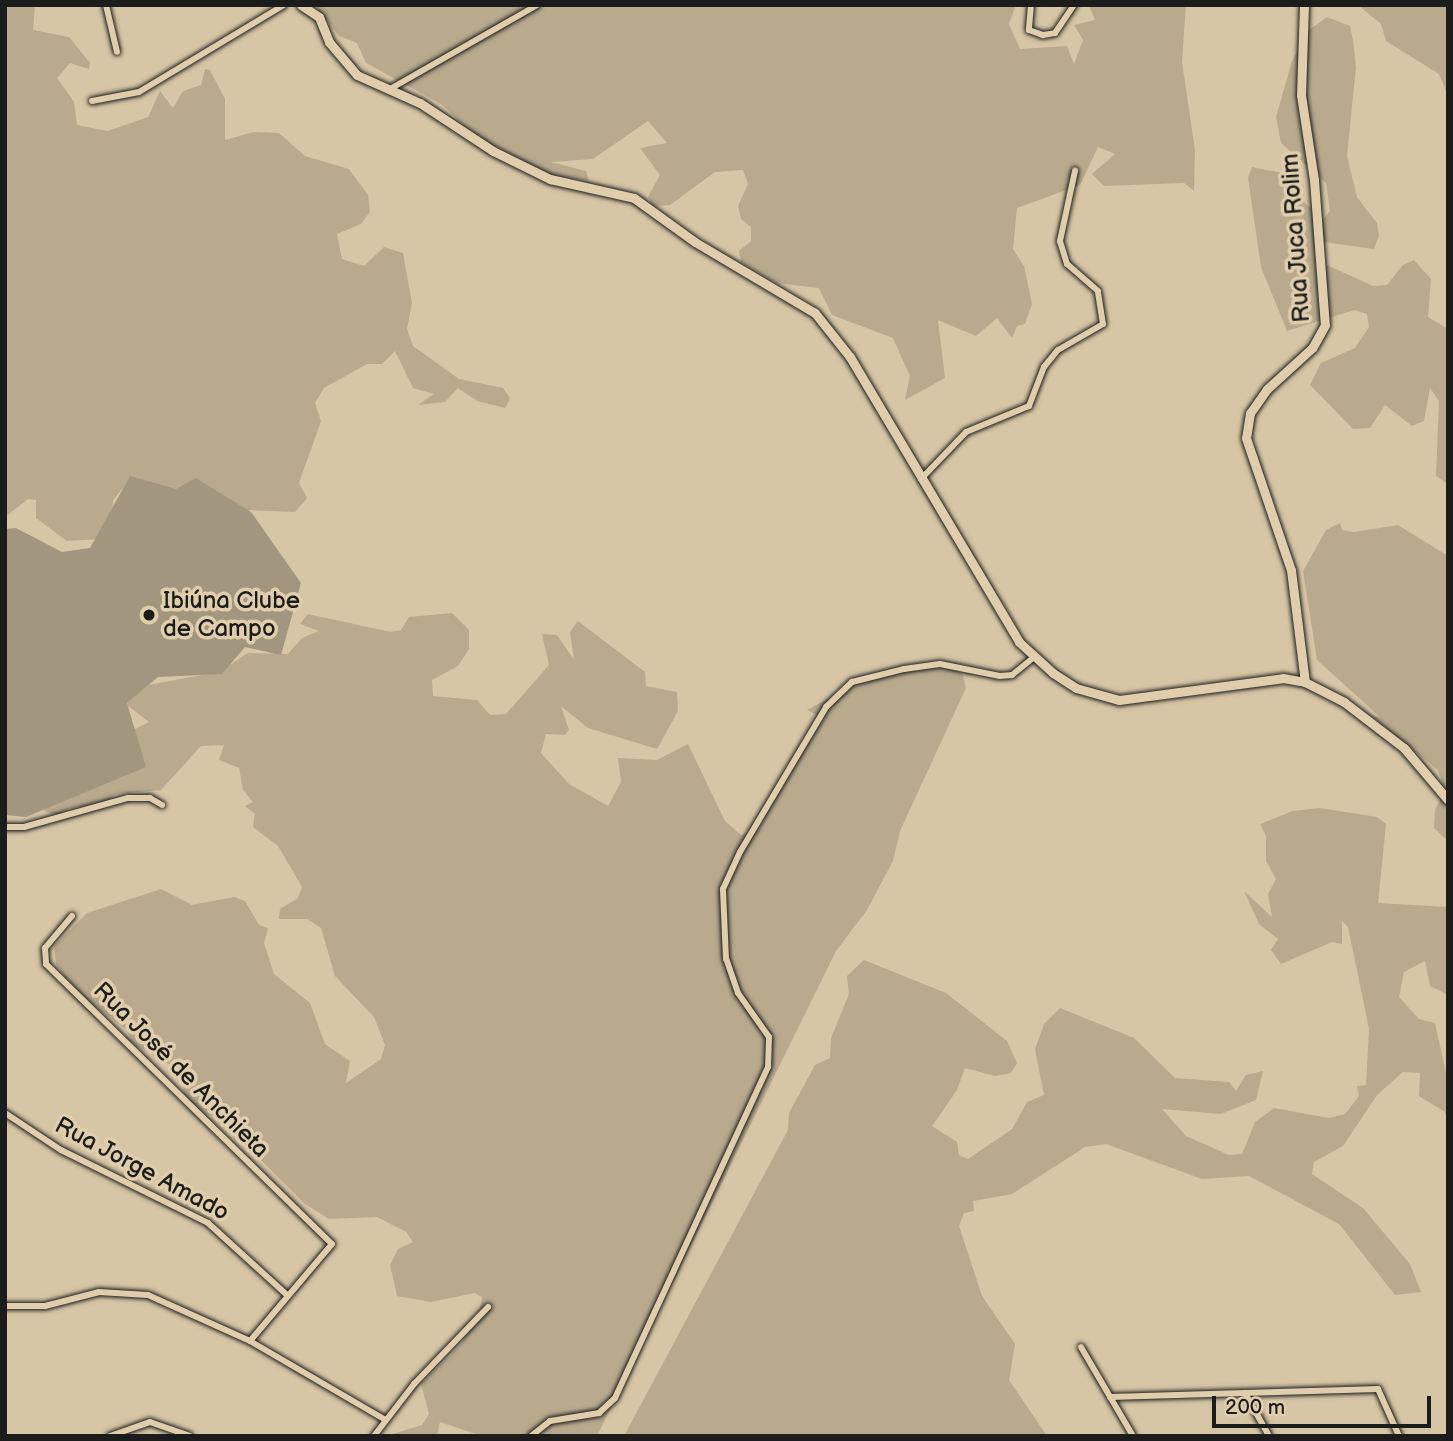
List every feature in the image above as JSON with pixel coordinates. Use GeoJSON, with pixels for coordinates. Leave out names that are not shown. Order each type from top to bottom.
{"type":"FeatureCollection","features":[{"type":"Feature","properties":{"kind":"street"},"geometry":{"type":"LineString","coordinates":[[106,5],[117,52]]}},
{"type":"Feature","properties":{"kind":"street"},"geometry":{"type":"LineString","coordinates":[[92,101],[139,92],[284,5]]}},
{"type":"Feature","properties":{"kind":"street"},"geometry":{"type":"LineString","coordinates":[[301,5],[319,17],[340,60],[357,75],[390,89],[550,179],[635,198],[695,242],[815,313],[850,357],[921,479],[1033,658],[1076,688],[1119,700],[1283,678],[1305,682],[1344,702],[1404,748],[1448,800]]}},
{"type":"Feature","properties":{"kind":"street"},"geometry":{"type":"LineString","coordinates":[[390,89],[537,5]]}},
{"type":"Feature","properties":{"kind":"street"},"geometry":{"type":"LineString","coordinates":[[1031,5],[1029,30],[1043,35],[1055,33],[1074,5]]}},
{"type":"Feature","properties":{"kind":"street","name":"Rua Juca Rolim"},"geometry":{"type":"LineString","coordinates":[[1304,5],[1301,95],[1314,180],[1325,325],[1312,348],[1267,389],[1250,413],[1246,438],[1291,570],[1305,682]]}},
{"type":"Feature","properties":{"kind":"street"},"geometry":{"type":"LineString","coordinates":[[921,479],[966,432],[1029,406],[1044,368],[1058,350],[1103,324],[1098,291],[1067,264],[1060,241],[1075,171]]}},
{"type":"Feature","properties":{"kind":"street"},"geometry":{"type":"LineString","coordinates":[[531,1436],[550,1421],[599,1413],[615,1398],[768,1067],[769,1037],[738,993],[729,969],[721,932],[723,889],[740,852],[826,707],[852,682],[904,669],[940,664],[1000,676],[1012,675],[1033,658]]}},
{"type":"Feature","properties":{"kind":"street"},"geometry":{"type":"LineString","coordinates":[[5,827],[24,827],[128,799],[150,798],[162,805]]}},
{"type":"Feature","properties":{"kind":"street","name":"Rua José de Anchieta"},"geometry":{"type":"LineString","coordinates":[[72,916],[45,948],[46,964],[332,1244],[286,1294]]}},
{"type":"Feature","properties":{"kind":"street","name":"Rua Jorge Amado"},"geometry":{"type":"LineString","coordinates":[[5,1113],[61,1150],[208,1223],[286,1294]]}},
{"type":"Feature","properties":{"kind":"street"},"geometry":{"type":"LineString","coordinates":[[5,1306],[46,1306],[127,1291],[171,1304],[250,1341],[384,1419]]}},
{"type":"Feature","properties":{"kind":"street"},"geometry":{"type":"LineString","coordinates":[[250,1341],[286,1294]]}},
{"type":"Feature","properties":{"kind":"street"},"geometry":{"type":"LineString","coordinates":[[374,1436],[384,1419],[488,1307]]}},
{"type":"Feature","properties":{"kind":"street"},"geometry":{"type":"LineString","coordinates":[[1081,1347],[1133,1436]]}},
{"type":"Feature","properties":{"kind":"street"},"geometry":{"type":"LineString","coordinates":[[1110,1397],[1383,1392],[1399,1436]]}},
{"type":"Feature","properties":{"kind":"street"},"geometry":{"type":"LineString","coordinates":[[1245,1393],[1269,1436]]}},
{"type":"Feature","properties":{"kind":"street"},"geometry":{"type":"LineString","coordinates":[[110,1436],[150,1422],[190,1436]]}},
{"type":"Feature","properties":{"kind":"shaded area"},"geometry":{"type":"Polygon","coordinates":[[[5,5],[35,5],[33,30],[69,37],[90,63],[89,69],[70,63],[57,78],[74,102],[77,125],[108,131],[148,117],[160,91],[173,108],[183,91],[201,85],[205,69],[210,70],[225,99],[225,140],[254,132],[279,133],[305,156],[349,169],[368,195],[370,212],[361,224],[337,234],[342,259],[364,266],[384,247],[403,253],[412,303],[407,329],[413,346],[459,379],[503,388],[510,398],[505,408],[477,401],[458,388],[445,402],[418,405],[434,394],[413,388],[395,351],[382,364],[367,364],[324,388],[315,403],[321,421],[299,483],[307,498],[295,512],[242,510],[216,490],[210,494],[127,483],[113,500],[112,524],[100,539],[67,541],[36,518],[36,500],[28,499],[5,517],[5,5]]]}},
{"type":"Feature","properties":{"kind":"shaded area"},"geometry":{"type":"Polygon","coordinates":[[[315,5],[1016,5],[1009,24],[1020,49],[1067,46],[1074,64],[1083,40],[1074,25],[1095,20],[1089,5],[1186,5],[1182,62],[1195,150],[1194,191],[1184,183],[1104,186],[1092,174],[1115,154],[1098,147],[1080,185],[1017,208],[1013,249],[1024,266],[1032,304],[1025,324],[1017,326],[1012,338],[997,318],[976,336],[938,320],[945,378],[905,400],[910,376],[893,338],[832,315],[819,288],[776,283],[741,262],[739,251],[751,241],[751,227],[741,219],[738,206],[748,184],[743,170],[715,172],[670,205],[653,206],[648,197],[660,175],[640,148],[667,143],[648,121],[593,159],[551,162],[586,171],[589,181],[550,175],[481,140],[441,104],[366,63],[357,43],[339,36],[315,5]]]}},
{"type":"Feature","properties":{"kind":"shaded area"},"geometry":{"type":"Polygon","coordinates":[[[1358,5],[1448,5],[1448,96],[1439,74],[1386,41],[1381,24],[1358,5]]]}},
{"type":"Feature","properties":{"kind":"shaded area"},"geometry":{"type":"Polygon","coordinates":[[[1327,17],[1350,26],[1356,67],[1347,156],[1357,197],[1377,223],[1379,236],[1374,249],[1324,242],[1314,248],[1316,260],[1373,286],[1387,285],[1403,265],[1414,260],[1431,279],[1428,317],[1448,329],[1448,484],[1436,476],[1439,401],[1430,388],[1424,421],[1412,426],[1385,405],[1370,428],[1353,429],[1310,385],[1321,363],[1355,348],[1369,327],[1367,314],[1354,310],[1287,331],[1261,267],[1248,178],[1252,167],[1287,174],[1290,190],[1311,208],[1317,226],[1330,211],[1326,183],[1281,143],[1276,117],[1292,61],[1309,30],[1327,17]]]}},
{"type":"Feature","properties":{"kind":"shaded area"},"geometry":{"type":"Polygon","coordinates":[[[1340,523],[1342,530],[1354,532],[1398,525],[1448,556],[1448,841],[1434,828],[1435,809],[1445,792],[1438,770],[1369,714],[1381,718],[1317,660],[1303,571],[1326,530],[1340,523]]]}},
{"type":"Feature","properties":{"kind":"shaded area"},"geometry":{"type":"Polygon","coordinates":[[[452,613],[469,630],[469,649],[458,666],[432,680],[433,696],[477,700],[490,715],[506,714],[549,665],[542,634],[557,635],[574,660],[570,632],[578,621],[645,672],[646,686],[677,692],[678,711],[657,749],[588,728],[561,706],[569,730],[565,735],[546,734],[541,753],[569,784],[608,806],[621,782],[618,758],[657,760],[688,744],[725,821],[741,835],[759,829],[804,737],[825,719],[807,710],[864,679],[923,667],[953,667],[963,675],[966,688],[900,831],[893,861],[867,910],[836,951],[597,1436],[482,1436],[440,1422],[437,1436],[386,1436],[422,1425],[429,1414],[421,1384],[461,1344],[479,1315],[482,1297],[475,1293],[431,1302],[397,1296],[390,1265],[398,1249],[413,1242],[406,1232],[377,1217],[329,1219],[305,1204],[220,1119],[189,1106],[176,1068],[127,1041],[121,1033],[131,1039],[126,1029],[75,992],[56,964],[54,946],[87,913],[161,889],[192,905],[234,897],[245,901],[259,925],[268,928],[264,943],[274,974],[310,1003],[325,1044],[350,1061],[346,1083],[381,1059],[385,1045],[374,1017],[335,976],[321,928],[307,919],[279,919],[280,909],[298,898],[302,887],[278,846],[253,827],[255,814],[245,806],[253,802],[243,790],[239,768],[219,760],[224,745],[201,746],[161,790],[116,794],[103,803],[70,808],[57,816],[5,794],[149,722],[127,705],[131,688],[219,672],[248,653],[288,654],[302,638],[319,631],[300,624],[308,614],[391,632],[401,630],[409,617],[452,613]]]}},
{"type":"Feature","properties":{"kind":"shaded area"},"geometry":{"type":"Polygon","coordinates":[[[1320,808],[1377,817],[1386,824],[1378,903],[1448,907],[1448,995],[1430,986],[1425,961],[1404,972],[1399,997],[1419,1019],[1435,1023],[1448,1082],[1448,1122],[1445,1112],[1419,1096],[1420,1073],[1403,1072],[1377,1095],[1343,1146],[1314,1162],[1312,1174],[1363,1208],[1410,1264],[1421,1292],[1395,1295],[1339,1224],[1249,1176],[1202,1179],[1106,1144],[1085,1147],[1012,1194],[973,1201],[974,1211],[964,1213],[959,1226],[982,1296],[1015,1344],[1009,1380],[1047,1436],[624,1436],[788,1130],[789,1113],[815,1065],[830,1058],[831,1038],[849,994],[847,976],[864,960],[946,993],[1007,1041],[1017,1063],[1011,1073],[995,1076],[965,1068],[957,1090],[932,1126],[957,1142],[959,1155],[968,1159],[1012,1129],[1027,1102],[1044,1095],[1035,1049],[1044,1024],[1060,1008],[1134,1038],[1175,1078],[1229,1082],[1236,1091],[1246,1075],[1263,1071],[1256,1100],[1221,1114],[1162,1109],[1186,1136],[1229,1155],[1242,1154],[1255,1122],[1274,1108],[1329,1118],[1345,1114],[1359,1096],[1357,1086],[1366,1085],[1369,1029],[1348,927],[1342,921],[1342,944],[1332,942],[1281,964],[1271,950],[1278,939],[1259,924],[1244,891],[1272,917],[1268,894],[1276,879],[1266,861],[1266,836],[1260,824],[1293,811],[1320,808]]]}},
{"type":"Feature","properties":{"kind":"building","name":"Ibiúna Clube de Campo"},"geometry":{"type":"Polygon","coordinates":[[[130,476],[176,489],[196,478],[251,512],[301,583],[281,655],[245,647],[222,674],[158,677],[127,703],[146,767],[26,817],[5,815],[5,529],[16,528],[62,552],[90,548],[130,476]]]}},
{"type":"Feature","properties":{"kind":"place","name":"Ibiúna Clube de Campo"},"geometry":{"type":"Point","coordinates":[149,615]}}]}
